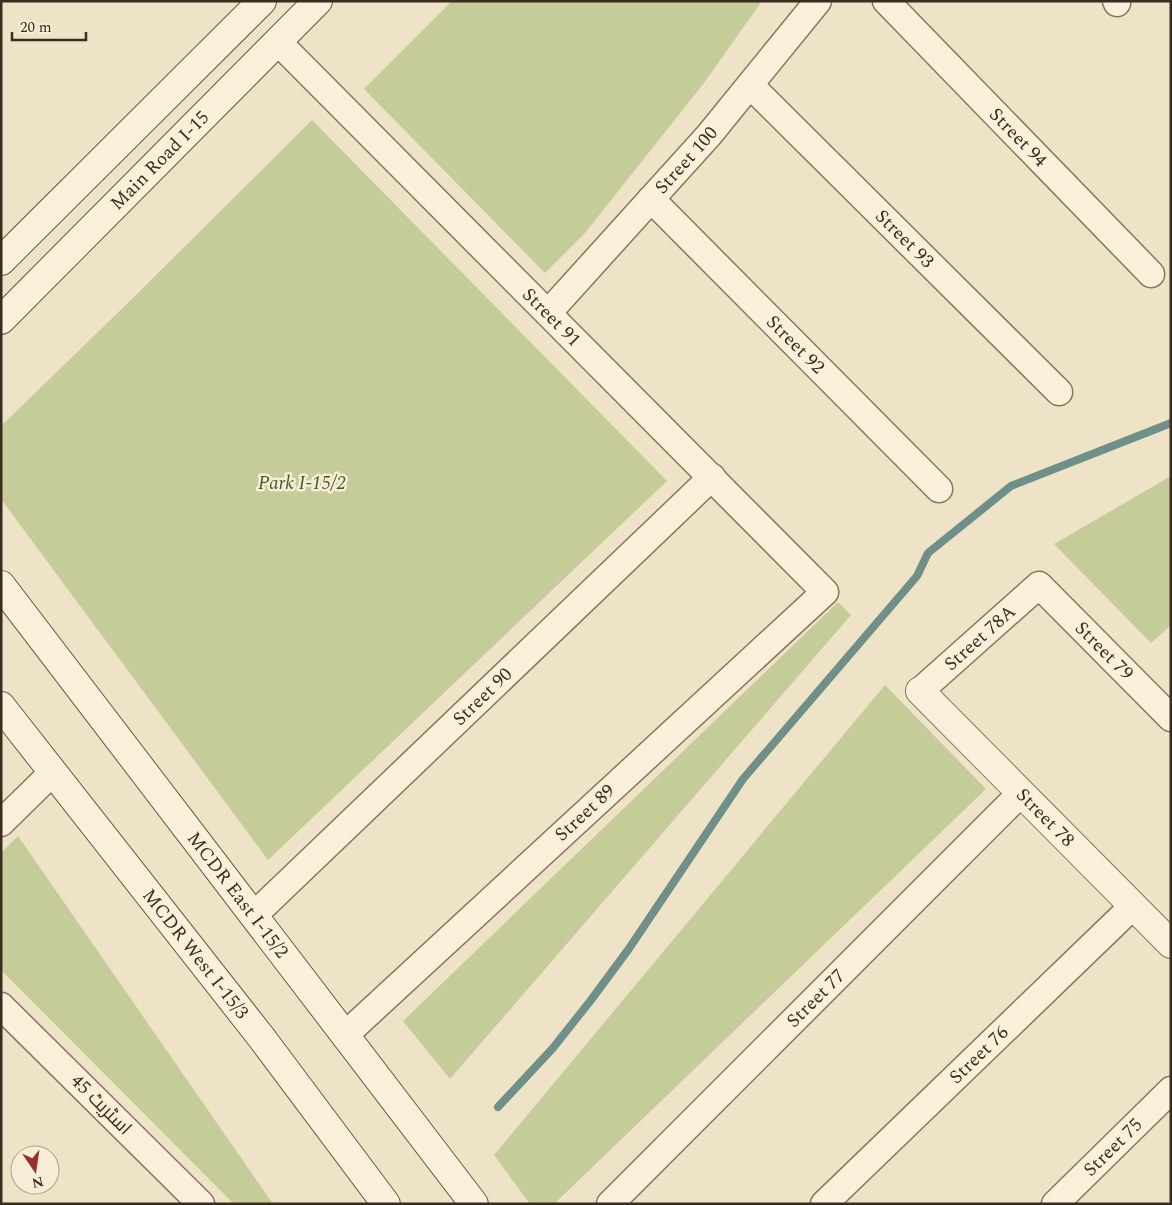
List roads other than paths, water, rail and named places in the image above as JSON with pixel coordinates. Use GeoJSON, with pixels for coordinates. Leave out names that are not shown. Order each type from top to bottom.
{"type":"FeatureCollection","features":[{"type":"Feature","properties":{"kind":"main road"},"geometry":{"type":"LineString","coordinates":[[1,260],[262,1]]}},
{"type":"Feature","properties":{"kind":"main road","name":"Main Road I-15"},"geometry":{"type":"LineString","coordinates":[[1,320],[318,1]]}},
{"type":"Feature","properties":{"kind":"main road","name":"MCDR East I-15/2"},"geometry":{"type":"LineString","coordinates":[[1,584],[474,1204]]}},
{"type":"Feature","properties":{"kind":"main road","name":"Street 78"},"geometry":{"type":"LineString","coordinates":[[920,691],[1171,944]]}},
{"type":"Feature","properties":{"kind":"main road","name":"MCDR West I-15/3"},"geometry":{"type":"LineString","coordinates":[[1,706],[261,1037],[386,1204]]}},
{"type":"Feature","properties":{"kind":"street","name":"Street 100"},"geometry":{"type":"LineString","coordinates":[[548,313],[709,135],[818,1]]}},
{"type":"Feature","properties":{"kind":"street","name":"Street 94"},"geometry":{"type":"LineString","coordinates":[[886,1],[1151,274]]}},
{"type":"Feature","properties":{"kind":"street","name":"Street 91"},"geometry":{"type":"LineString","coordinates":[[278,42],[825,592]]}},
{"type":"Feature","properties":{"kind":"street","name":"Street 93"},"geometry":{"type":"LineString","coordinates":[[750,85],[1059,392]]}},
{"type":"Feature","properties":{"kind":"street","name":"Street 92"},"geometry":{"type":"LineString","coordinates":[[652,199],[939,489]]}},
{"type":"Feature","properties":{"kind":"street","name":"Street 90"},"geometry":{"type":"LineString","coordinates":[[254,915],[712,477]]}},
{"type":"Feature","properties":{"kind":"street","name":"Street 78A"},"geometry":{"type":"LineString","coordinates":[[920,691],[1039,585]]}},
{"type":"Feature","properties":{"kind":"street","name":"Street 79"},"geometry":{"type":"LineString","coordinates":[[1039,585],[1166,702]]}},
{"type":"Feature","properties":{"kind":"street","name":"Street 89"},"geometry":{"type":"LineString","coordinates":[[345,1035],[825,592]]}},
{"type":"Feature","properties":{"kind":"street"},"geometry":{"type":"LineString","coordinates":[[1,822],[53,772]]}},
{"type":"Feature","properties":{"kind":"street","name":"Street 77"},"geometry":{"type":"LineString","coordinates":[[610,1204],[1021,793]]}},
{"type":"Feature","properties":{"kind":"street","name":"Street 76"},"geometry":{"type":"LineString","coordinates":[[824,1204],[1133,906]]}},
{"type":"Feature","properties":{"kind":"street","name":"اسٹریٹ 45"},"geometry":{"type":"LineString","coordinates":[[1,1006],[201,1204]]}},
{"type":"Feature","properties":{"kind":"street","name":"Street 75"},"geometry":{"type":"LineString","coordinates":[[1056,1204],[1171,1090]]}},
{"type":"Feature","properties":{"kind":"waterway"},"geometry":{"type":"LineString","coordinates":[[498,1107],[553,1048],[591,1000],[628,950],[743,779],[917,576],[928,553],[1011,486],[1171,423]]}},
{"type":"Feature","properties":{"kind":"park label","name":"Park I-15/2"},"geometry":{"type":"Point","coordinates":[302,483]}}]}
